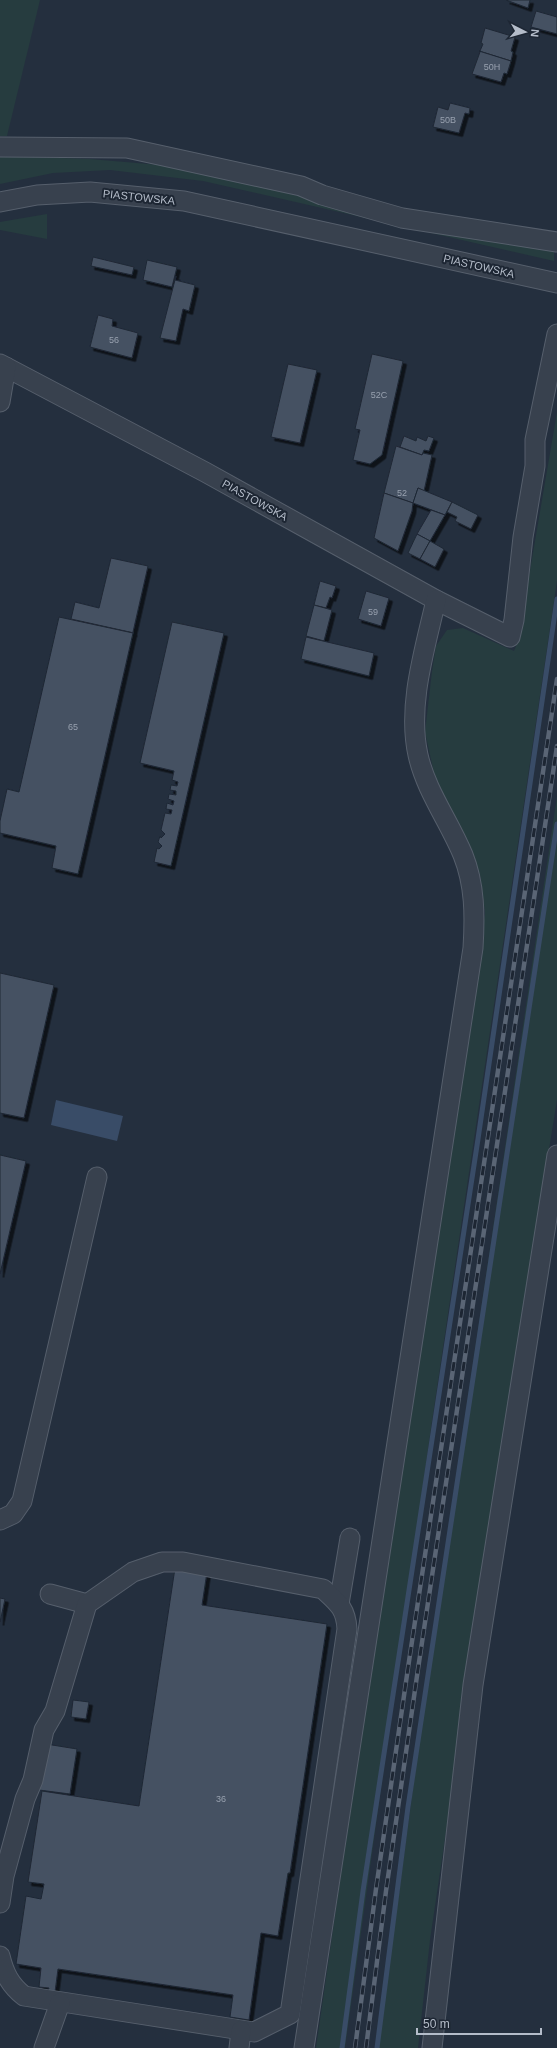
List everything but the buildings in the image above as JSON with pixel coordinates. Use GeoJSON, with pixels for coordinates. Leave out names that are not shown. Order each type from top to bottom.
{"type":"FeatureCollection","features":[{"type":"Feature","properties":{"kind":"street"},"geometry":{"type":"LineString","coordinates":[[0,147],[127,148],[301,186],[322,196],[402,218],[557,242]]}},
{"type":"Feature","properties":{"kind":"street","name":"PIASTOWSKA"},"geometry":{"type":"LineString","coordinates":[[0,202],[37,195],[90,192],[184,202],[551,282]]}},
{"type":"Feature","properties":{"kind":"street","name":"PIASTOWSKA"},"geometry":{"type":"LineString","coordinates":[[3,366],[204,472],[436,600],[510,637],[514,620],[523,537],[536,466],[535,440],[557,334]]}},
{"type":"Feature","properties":{"kind":"street"},"geometry":{"type":"LineString","coordinates":[[0,402],[3,366]]}},
{"type":"Feature","properties":{"kind":"street"},"geometry":{"type":"LineString","coordinates":[[304,2048],[473,948],[474,902],[470,878],[463,855],[427,783],[418,756],[415,729],[416,702],[436,600]]}},
{"type":"Feature","properties":{"kind":"street"},"geometry":{"type":"LineString","coordinates":[[432,2048],[473,1685],[557,1155]]}},
{"type":"Feature","properties":{"kind":"street"},"geometry":{"type":"LineString","coordinates":[[0,1520],[13,1514],[22,1501],[97,1177]]}},
{"type":"Feature","properties":{"kind":"street"},"geometry":{"type":"LineString","coordinates":[[339,1604],[350,1538]]}},
{"type":"Feature","properties":{"kind":"street"},"geometry":{"type":"LineString","coordinates":[[0,1903],[8,1862],[25,1799],[33,1780],[44,1730],[55,1711],[87,1604],[133,1572],[162,1562],[183,1562],[323,1589],[339,1604],[346,1617],[347,1629],[290,2014],[240,2039],[24,1996],[12,1987],[4,1970],[0,1956]]}},
{"type":"Feature","properties":{"kind":"street"},"geometry":{"type":"LineString","coordinates":[[50,1594],[87,1604]]}},
{"type":"Feature","properties":{"kind":"street"},"geometry":{"type":"LineString","coordinates":[[44,2048],[60,2003]]}},
{"type":"Feature","properties":{"kind":"green space"},"geometry":{"type":"Polygon","coordinates":[[[0,0],[40,0],[7,136],[0,136],[0,0]]]}},
{"type":"Feature","properties":{"kind":"green space"},"geometry":{"type":"Polygon","coordinates":[[[0,156],[90,159],[160,165],[195,171],[320,201],[554,242],[554,261],[203,181],[110,170],[53,173],[0,184],[0,156]]]}},
{"type":"Feature","properties":{"kind":"green space"},"geometry":{"type":"Polygon","coordinates":[[[47,214],[47,239],[0,230],[0,222],[47,214]]]}},
{"type":"Feature","properties":{"kind":"green space"},"geometry":{"type":"Polygon","coordinates":[[[557,412],[557,581],[431,1428],[345,2048],[316,2048],[380,1602],[485,913],[480,875],[437,787],[425,732],[432,671],[436,646],[447,630],[463,628],[514,651],[518,641],[557,412]]]}},
{"type":"Feature","properties":{"kind":"green space"},"geometry":{"type":"Polygon","coordinates":[[[557,796],[557,1100],[524,1303],[430,1940],[418,2048],[378,2048],[443,1566],[557,796]]]}},
{"type":"Feature","properties":{"kind":"water"},"geometry":{"type":"Polygon","coordinates":[[[56,1100],[123,1116],[117,1141],[51,1125],[56,1100]]]}},
{"type":"Feature","properties":{"kind":"waterway"},"geometry":{"type":"LineString","coordinates":[[342,2048],[363,1891],[478,1139],[557,599]]}},
{"type":"Feature","properties":{"kind":"waterway"},"geometry":{"type":"LineString","coordinates":[[377,2048],[408,1807],[557,824]]}},
{"type":"Feature","properties":{"kind":"railway"},"geometry":{"type":"LineString","coordinates":[[355,2048],[408,1668],[557,679]]}},
{"type":"Feature","properties":{"kind":"railway"},"geometry":{"type":"LineString","coordinates":[[366,2048],[386,1891],[418,1669],[557,746]]}}]}
